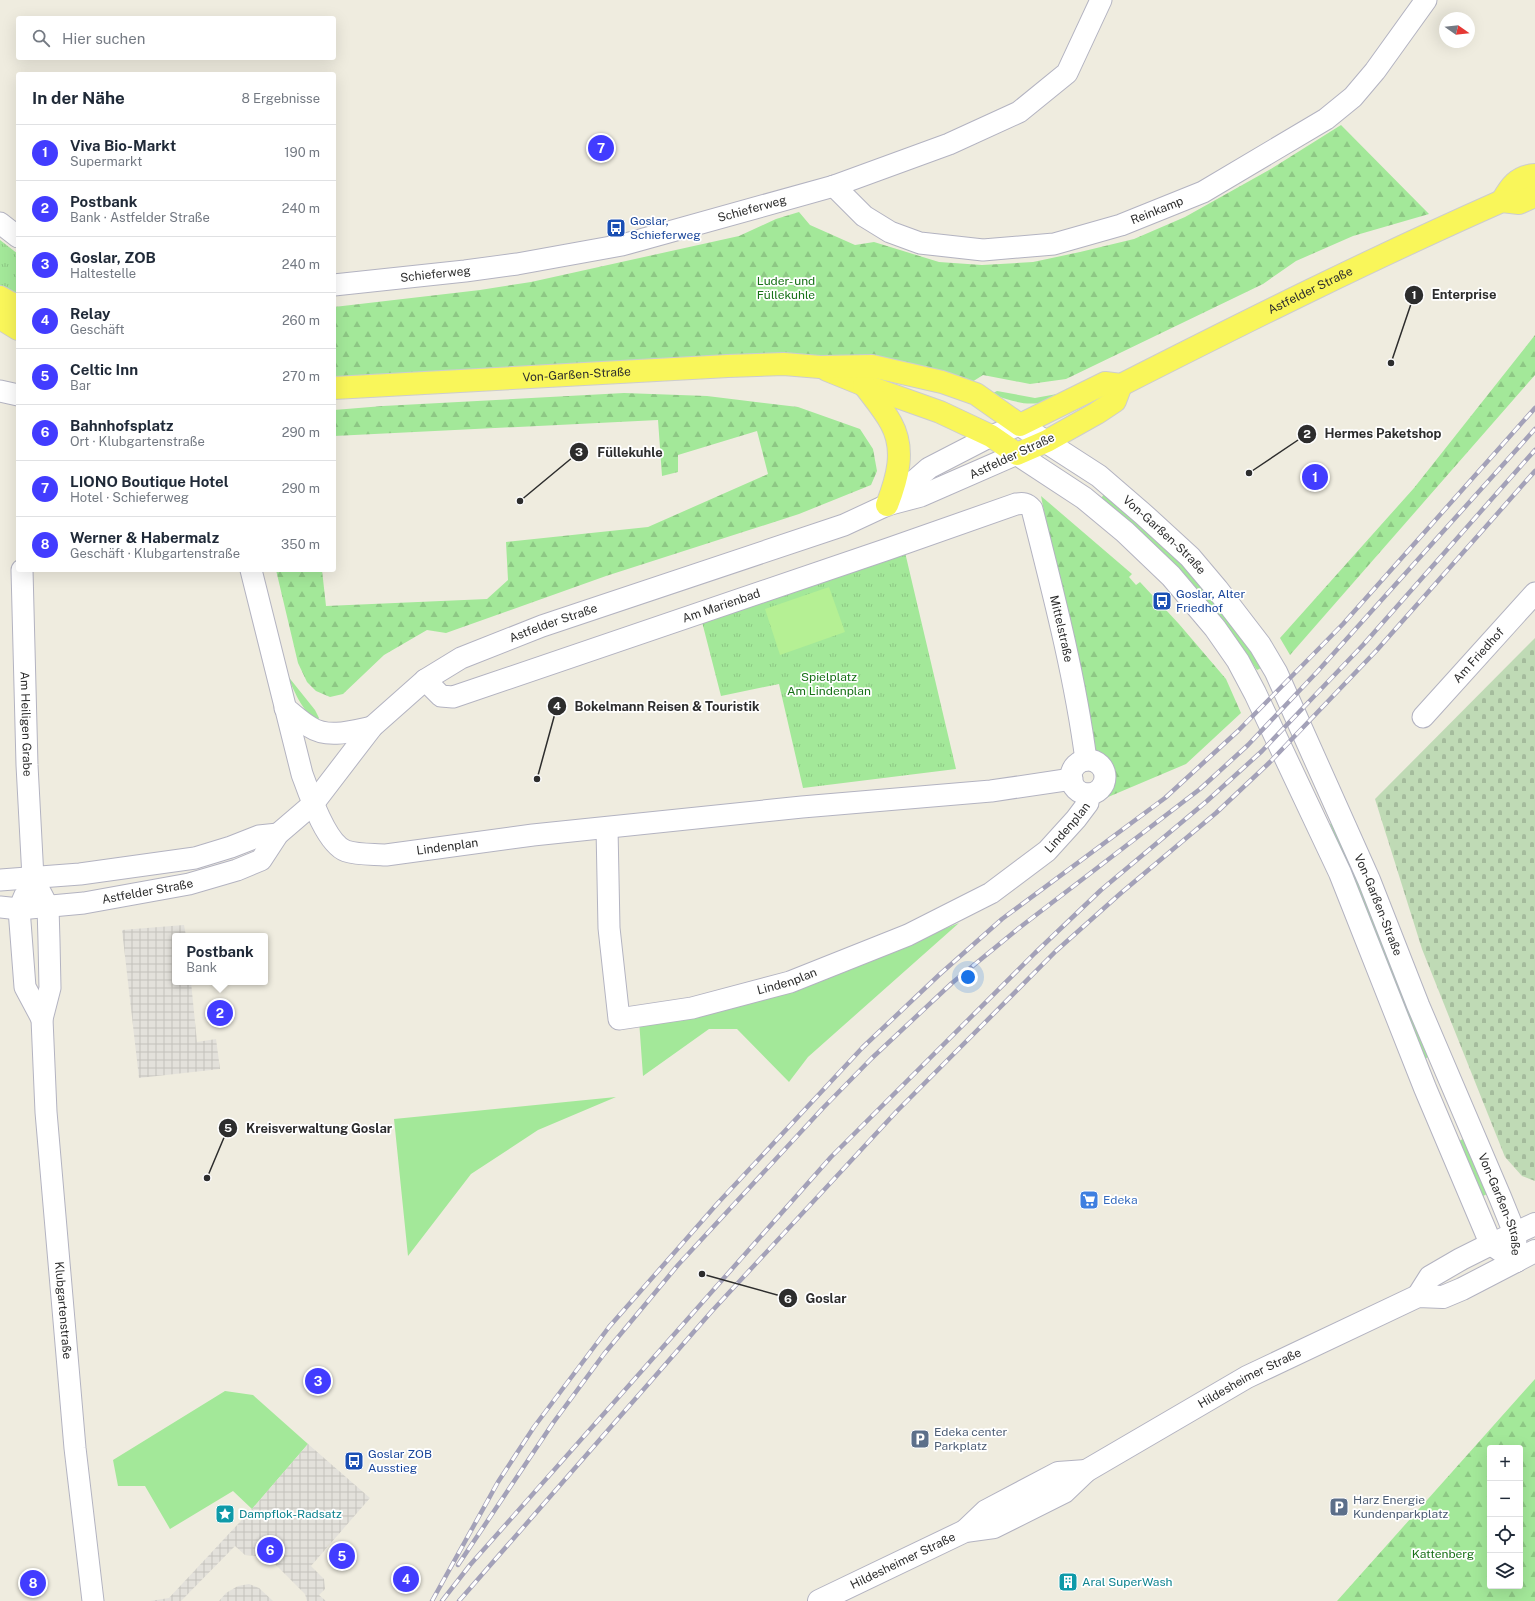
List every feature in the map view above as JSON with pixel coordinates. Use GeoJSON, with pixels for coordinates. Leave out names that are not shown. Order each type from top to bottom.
{"type":"FeatureCollection","features":[{"type":"Feature","properties":{"kind":"main road"},"geometry":{"type":"LineString","coordinates":[[1502,201],[1512,184],[1531,175],[1535,175]]}},
{"type":"Feature","properties":{"kind":"main road","name":"Astfelder Straße"},"geometry":{"type":"LineString","coordinates":[[1020,425],[1105,383],[1121,386],[1250,320],[1395,249],[1502,201],[1519,203],[1535,196]]}},
{"type":"Feature","properties":{"kind":"main road"},"geometry":{"type":"LineString","coordinates":[[0,297],[16,306]]}},
{"type":"Feature","properties":{"kind":"main road"},"geometry":{"type":"LineString","coordinates":[[0,318],[16,328]]}},
{"type":"Feature","properties":{"kind":"main road","name":"Von-Garßen-Straße"},"geometry":{"type":"LineString","coordinates":[[336,388],[784,364],[820,367],[872,366],[942,382],[976,394],[1020,425],[1047,441],[1099,476],[1190,557],[1217,588],[1260,645],[1276,672],[1366,873],[1418,1005],[1515,1234],[1526,1256]]}},
{"type":"Feature","properties":{"kind":"main road","name":"Von-Garßen-Straße"},"geometry":{"type":"LineString","coordinates":[[820,367],[864,385],[940,412],[991,436],[1084,498],[1125,532],[1171,576],[1215,628],[1238,661],[1256,693],[1340,873],[1425,1088],[1491,1244],[1526,1256]]}},
{"type":"Feature","properties":{"kind":"main road"},"geometry":{"type":"LineString","coordinates":[[864,385],[891,423],[899,445],[896,482],[887,505]]}},
{"type":"Feature","properties":{"kind":"main road","name":"Astfelder Straße"},"geometry":{"type":"LineString","coordinates":[[1017,454],[1047,441],[1097,413],[1115,401],[1121,386]]}},
{"type":"Feature","properties":{"kind":"main road"},"geometry":{"type":"LineString","coordinates":[[1418,1296],[1430,1277],[1491,1244],[1535,1224]]}},
{"type":"Feature","properties":{"kind":"main road","name":"Hildesheimer Straße"},"geometry":{"type":"LineString","coordinates":[[819,1601],[965,1531],[986,1511],[1058,1473],[1086,1471],[1247,1377],[1418,1296],[1443,1297],[1462,1289],[1526,1256]]}},
{"type":"Feature","properties":{"kind":"street","name":"Schieferweg"},"geometry":{"type":"LineString","coordinates":[[336,285],[518,264],[622,245],[834,186],[949,144],[1019,112],[1067,73],[1101,0]]}},
{"type":"Feature","properties":{"kind":"street","name":"Reinkamp"},"geometry":{"type":"LineString","coordinates":[[834,186],[864,216],[890,232],[920,243],[983,250],[1054,244],[1121,225],[1203,192],[1326,119],[1353,97],[1375,71],[1426,0]]}},
{"type":"Feature","properties":{"kind":"street"},"geometry":{"type":"LineString","coordinates":[[0,223],[16,235]]}},
{"type":"Feature","properties":{"kind":"street"},"geometry":{"type":"LineString","coordinates":[[0,391],[16,395]]}},
{"type":"Feature","properties":{"kind":"street","name":"Astfelder Straße"},"geometry":{"type":"LineString","coordinates":[[887,505],[929,468],[991,436],[1020,425]]}},
{"type":"Feature","properties":{"kind":"street","name":"Astfelder Straße"},"geometry":{"type":"LineString","coordinates":[[10,908],[48,907],[84,903],[189,884],[220,876],[261,860],[278,834],[313,804],[372,727],[425,680],[461,658],[542,626],[844,525],[887,505],[921,496],[1017,454]]}},
{"type":"Feature","properties":{"kind":"street","name":"Am Marienbad"},"geometry":{"type":"LineString","coordinates":[[425,680],[441,696],[453,697],[888,550],[1016,504],[1023,503]]}},
{"type":"Feature","properties":{"kind":"street","name":"Mittelstraße"},"geometry":{"type":"LineString","coordinates":[[1023,503],[1032,509],[1056,605],[1081,723],[1086,760]]}},
{"type":"Feature","properties":{"kind":"street","name":"Am Heiligen Grabe"},"geometry":{"type":"LineString","coordinates":[[22,572],[32,878],[48,907]]}},
{"type":"Feature","properties":{"kind":"street","name":"Lindenplan"},"geometry":{"type":"LineString","coordinates":[[251,572],[302,774],[313,804],[332,840],[344,851],[365,854],[386,854],[533,835],[802,807],[991,791],[1072,779],[1078,790],[1088,794],[1100,789],[1104,783],[1105,776],[1103,769],[1099,764],[1086,760]]}},
{"type":"Feature","properties":{"kind":"street","name":"Am Friedhof"},"geometry":{"type":"LineString","coordinates":[[1423,717],[1535,593]]}},
{"type":"Feature","properties":{"kind":"street"},"geometry":{"type":"LineString","coordinates":[[285,708],[311,728],[327,733],[343,733],[372,727]]}},
{"type":"Feature","properties":{"kind":"street"},"geometry":{"type":"LineString","coordinates":[[1072,779],[1072,772],[1075,767],[1080,762],[1086,760]]}},
{"type":"Feature","properties":{"kind":"street","name":"Lindenplan"},"geometry":{"type":"LineString","coordinates":[[607,828],[609,928],[619,1019],[692,1008],[790,982],[908,935],[991,893],[1047,851],[1076,819],[1088,803],[1088,794]]}},
{"type":"Feature","properties":{"kind":"street","name":"Astfelder Straße"},"geometry":{"type":"LineString","coordinates":[[0,880],[94,872],[195,858],[232,847],[259,836],[278,834]]}},
{"type":"Feature","properties":{"kind":"street","name":"Am Heiligen Grabe"},"geometry":{"type":"LineString","coordinates":[[10,908],[32,878]]}},
{"type":"Feature","properties":{"kind":"street","name":"Klubgartenstraße"},"geometry":{"type":"LineString","coordinates":[[48,907],[50,988],[42,1019],[46,1112],[74,1440],[93,1601]]}},
{"type":"Feature","properties":{"kind":"street","name":"Klubgartenstraße"},"geometry":{"type":"LineString","coordinates":[[10,908],[25,987],[42,1019]]}},
{"type":"Feature","properties":{"kind":"green space","name":"Luder- und Füllekuhle"},"geometry":{"type":"Polygon","coordinates":[[[1341,125],[1429,214],[1353,236],[1296,261],[1263,284],[1066,379],[1030,384],[983,375],[972,382],[883,360],[768,353],[336,377],[336,307],[480,290],[531,282],[739,236],[776,219],[799,212],[810,225],[855,245],[874,242],[939,262],[982,265],[1033,262],[1134,239],[1185,217],[1269,170],[1341,125]]]}},
{"type":"Feature","properties":{"kind":"green space"},"geometry":{"type":"Polygon","coordinates":[[[0,240],[16,252],[16,298],[0,288],[0,240]]]}},
{"type":"Feature","properties":{"kind":"green space"},"geometry":{"type":"Polygon","coordinates":[[[1535,335],[1535,375],[1290,655],[1280,638],[1414,488],[1535,335]]]}},
{"type":"Feature","properties":{"kind":"green space"},"geometry":{"type":"Polygon","coordinates":[[[997,391],[1035,398],[1057,394],[1060,396],[1034,404],[1019,402],[993,395],[993,393],[997,391]]]}},
{"type":"Feature","properties":{"kind":"green space"},"geometry":{"type":"Polygon","coordinates":[[[624,393],[707,396],[798,407],[860,429],[873,449],[877,471],[871,485],[799,514],[606,576],[446,633],[427,630],[384,655],[343,694],[330,697],[316,691],[307,682],[298,663],[276,572],[322,572],[326,606],[487,599],[508,580],[506,542],[648,527],[768,474],[757,431],[678,455],[678,472],[662,476],[658,420],[336,436],[336,410],[624,393]]]}},
{"type":"Feature","properties":{"kind":"green space"},"geometry":{"type":"Polygon","coordinates":[[[1104,494],[1182,563],[1211,595],[1263,667],[1257,670],[1220,618],[1179,568],[1151,541],[1100,500],[1104,494]]]}},
{"type":"Feature","properties":{"kind":"green space"},"geometry":{"type":"Polygon","coordinates":[[[1041,496],[1132,574],[1129,577],[1136,585],[1140,582],[1179,624],[1226,679],[1241,713],[1186,764],[1101,800],[1041,496]]]}},
{"type":"Feature","properties":{"kind":"green space","name":"Spielplatz Am Lindenplan"},"geometry":{"type":"Polygon","coordinates":[[[904,548],[956,769],[803,788],[779,684],[721,696],[701,618],[904,548]]]}},
{"type":"Feature","properties":{"kind":"green space"},"geometry":{"type":"Polygon","coordinates":[[[829,587],[845,632],[780,655],[765,609],[829,587]]]}},
{"type":"Feature","properties":{"kind":"green space"},"geometry":{"type":"Polygon","coordinates":[[[1535,638],[1535,1181],[1522,1176],[1505,1157],[1422,949],[1375,799],[1535,638]]]}},
{"type":"Feature","properties":{"kind":"green space"},"geometry":{"type":"Polygon","coordinates":[[[287,675],[315,710],[319,718],[317,721],[302,706],[287,675]]]}},
{"type":"Feature","properties":{"kind":"green space"},"geometry":{"type":"Polygon","coordinates":[[[1336,821],[1431,1056],[1424,1059],[1330,824],[1336,821]]]}},
{"type":"Feature","properties":{"kind":"green space"},"geometry":{"type":"Polygon","coordinates":[[[959,923],[808,1057],[789,1082],[737,1029],[709,1029],[643,1076],[639,1020],[856,964],[959,923]]]}},
{"type":"Feature","properties":{"kind":"green space"},"geometry":{"type":"Polygon","coordinates":[[[616,1097],[538,1130],[471,1174],[408,1256],[394,1119],[616,1097]]]}},
{"type":"Feature","properties":{"kind":"green space"},"geometry":{"type":"Polygon","coordinates":[[[1465,1138],[1487,1194],[1481,1197],[1459,1141],[1465,1138]]]}},
{"type":"Feature","properties":{"kind":"green space","name":"Kattenberg"},"geometry":{"type":"Polygon","coordinates":[[[1535,1379],[1535,1601],[1337,1601],[1535,1379]]]}},
{"type":"Feature","properties":{"kind":"green space"},"geometry":{"type":"Polygon","coordinates":[[[225,1391],[253,1395],[308,1444],[252,1509],[233,1491],[170,1529],[145,1486],[118,1486],[113,1460],[225,1391]]]}},
{"type":"Feature","properties":{"kind":"shaded area"},"geometry":{"type":"Polygon","coordinates":[[[184,925],[185,933],[172,933],[172,985],[191,985],[197,1042],[216,1039],[220,1069],[139,1078],[122,930],[184,925]]]}},
{"type":"Feature","properties":{"kind":"shaded area"},"geometry":{"type":"Polygon","coordinates":[[[308,1444],[370,1498],[311,1566],[324,1579],[325,1589],[319,1595],[326,1601],[307,1601],[305,1594],[271,1560],[261,1556],[245,1555],[235,1546],[181,1601],[150,1601],[169,1598],[252,1509],[308,1444]]]}},
{"type":"Feature","properties":{"kind":"shaded area"},"geometry":{"type":"Polygon","coordinates":[[[249,1584],[259,1588],[273,1601],[219,1601],[226,1593],[238,1586],[249,1584]]]}},
{"type":"Feature","properties":{"kind":"railway"},"geometry":{"type":"LineString","coordinates":[[432,1601],[498,1482],[534,1427],[609,1327],[717,1204],[863,1047],[939,975],[1002,919],[1165,798],[1238,731],[1343,624],[1535,408]]}},
{"type":"Feature","properties":{"kind":"railway"},"geometry":{"type":"LineString","coordinates":[[458,1565],[553,1423],[604,1354],[678,1265],[823,1108],[872,1058],[952,983],[1019,928],[1200,789],[1248,745],[1317,672],[1535,429]]}},
{"type":"Feature","properties":{"kind":"railway"},"geometry":{"type":"LineString","coordinates":[[442,1601],[470,1565],[831,1157],[1035,953],[1101,890],[1207,801],[1262,751],[1363,645],[1535,450]]}},
{"type":"Feature","properties":{"kind":"railway"},"geometry":{"type":"LineString","coordinates":[[459,1601],[712,1311],[897,1111],[1056,951],[1121,893],[1216,813],[1270,762],[1377,650],[1535,471]]}},
{"type":"Feature","properties":{"kind":"place","name":"LIONO Boutique Hotel"},"geometry":{"type":"Point","coordinates":[601,148]}},
{"type":"Feature","properties":{"kind":"place","name":"Goslar, Schieferweg"},"geometry":{"type":"Point","coordinates":[616,228]}},
{"type":"Feature","properties":{"kind":"place","name":"Enterprise"},"geometry":{"type":"Point","coordinates":[1391,363]}},
{"type":"Feature","properties":{"kind":"place","name":"Hermes Paketshop"},"geometry":{"type":"Point","coordinates":[1249,473]}},
{"type":"Feature","properties":{"kind":"place","name":"Viva Bio-Markt"},"geometry":{"type":"Point","coordinates":[1315,477]}},
{"type":"Feature","properties":{"kind":"place","name":"Füllekuhle"},"geometry":{"type":"Point","coordinates":[520,501]}},
{"type":"Feature","properties":{"kind":"place","name":"Goslar, Alter Friedhof"},"geometry":{"type":"Point","coordinates":[1162,601]}},
{"type":"Feature","properties":{"kind":"place","name":"Bokelmann Reisen & Touristik"},"geometry":{"type":"Point","coordinates":[537,779]}},
{"type":"Feature","properties":{"kind":"place","name":"Postbank"},"geometry":{"type":"Point","coordinates":[220,1013]}},
{"type":"Feature","properties":{"kind":"place","name":"Kreisverwaltung Goslar"},"geometry":{"type":"Point","coordinates":[207,1178]}},
{"type":"Feature","properties":{"kind":"place","name":"Edeka"},"geometry":{"type":"Point","coordinates":[1089,1200]}},
{"type":"Feature","properties":{"kind":"place","name":"Goslar"},"geometry":{"type":"Point","coordinates":[702,1274]}},
{"type":"Feature","properties":{"kind":"place","name":"Goslar, ZOB"},"geometry":{"type":"Point","coordinates":[318,1381]}},
{"type":"Feature","properties":{"kind":"place","name":"Edeka center Parkplatz"},"geometry":{"type":"Point","coordinates":[920,1439]}},
{"type":"Feature","properties":{"kind":"place","name":"Goslar ZOB Ausstieg"},"geometry":{"type":"Point","coordinates":[354,1461]}},
{"type":"Feature","properties":{"kind":"place","name":"Harz Energie Kundenparkplatz"},"geometry":{"type":"Point","coordinates":[1339,1507]}},
{"type":"Feature","properties":{"kind":"place","name":"Dampflok-Radsatz"},"geometry":{"type":"Point","coordinates":[225,1514]}},
{"type":"Feature","properties":{"kind":"place","name":"Bahnhofsplatz"},"geometry":{"type":"Point","coordinates":[270,1550]}},
{"type":"Feature","properties":{"kind":"place","name":"Celtic Inn"},"geometry":{"type":"Point","coordinates":[342,1556]}},
{"type":"Feature","properties":{"kind":"place","name":"Relay"},"geometry":{"type":"Point","coordinates":[406,1579]}},
{"type":"Feature","properties":{"kind":"place","name":"Aral SuperWash"},"geometry":{"type":"Point","coordinates":[1068,1582]}},
{"type":"Feature","properties":{"kind":"place","name":"Werner & Habermalz"},"geometry":{"type":"Point","coordinates":[33,1583]}}]}
